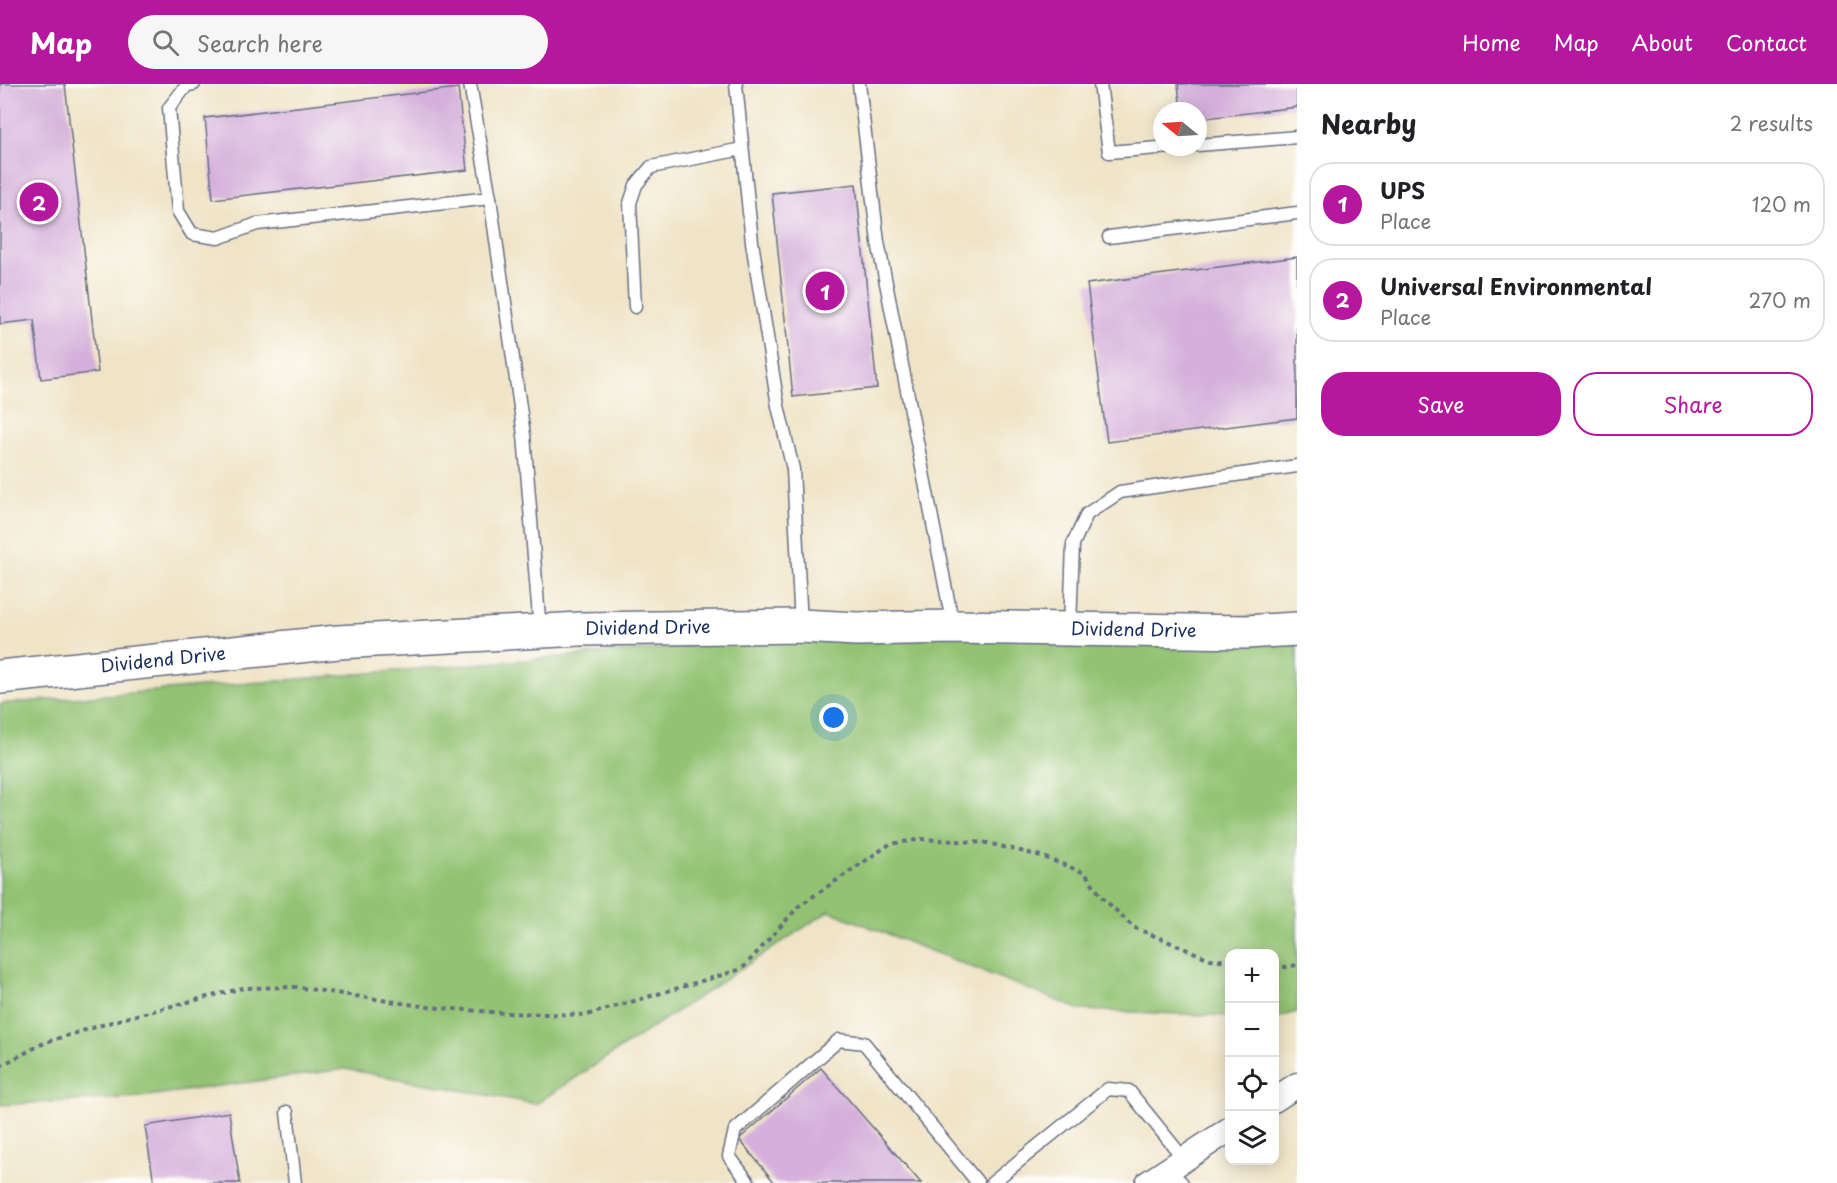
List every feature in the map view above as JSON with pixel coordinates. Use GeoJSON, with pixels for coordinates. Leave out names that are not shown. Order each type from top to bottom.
{"type":"FeatureCollection","features":[{"type":"Feature","properties":{"kind":"street","name":"Dividend Drive"},"geometry":{"type":"LineString","coordinates":[[0,677],[338,642],[540,631],[801,626],[1245,632],[1297,629]]}},
{"type":"Feature","properties":{"kind":"street"},"geometry":{"type":"LineString","coordinates":[[1279,1097],[1297,1085]]}},
{"type":"Feature","properties":{"kind":"street"},"geometry":{"type":"LineString","coordinates":[[1148,1183],[1178,1170],[1225,1133]]}},
{"type":"Feature","properties":{"kind":"lane"},"geometry":{"type":"LineString","coordinates":[[194,84],[187,85],[169,108],[178,212],[192,234],[218,238],[257,224],[490,198]]}},
{"type":"Feature","properties":{"kind":"lane"},"geometry":{"type":"LineString","coordinates":[[470,84],[490,198],[524,435],[540,631]]}},
{"type":"Feature","properties":{"kind":"lane"},"geometry":{"type":"LineString","coordinates":[[736,84],[752,242],[777,406],[793,469],[801,626]]}},
{"type":"Feature","properties":{"kind":"lane"},"geometry":{"type":"LineString","coordinates":[[858,84],[878,242],[953,627]]}},
{"type":"Feature","properties":{"kind":"lane"},"geometry":{"type":"LineString","coordinates":[[1100,84],[1109,152],[1153,148]]}},
{"type":"Feature","properties":{"kind":"lane"},"geometry":{"type":"LineString","coordinates":[[1207,144],[1297,137]]}},
{"type":"Feature","properties":{"kind":"lane"},"geometry":{"type":"LineString","coordinates":[[635,307],[630,203],[636,185],[651,167],[742,149]]}},
{"type":"Feature","properties":{"kind":"lane"},"geometry":{"type":"LineString","coordinates":[[1109,237],[1297,213]]}},
{"type":"Feature","properties":{"kind":"lane"},"geometry":{"type":"LineString","coordinates":[[1070,630],[1073,544],[1087,514],[1120,492],[1297,466]]}},
{"type":"Feature","properties":{"kind":"lane"},"geometry":{"type":"LineString","coordinates":[[749,1183],[729,1156],[735,1130],[839,1040],[864,1043],[978,1183]]}},
{"type":"Feature","properties":{"kind":"lane"},"geometry":{"type":"LineString","coordinates":[[992,1183],[1108,1089],[1129,1091],[1178,1170]]}},
{"type":"Feature","properties":{"kind":"lane"},"geometry":{"type":"LineString","coordinates":[[287,1112],[295,1183]]}},
{"type":"Feature","properties":{"kind":"path"},"geometry":{"type":"LineString","coordinates":[[0,1066],[46,1042],[125,1018],[243,988],[296,987],[428,1007],[587,1016],[742,969],[799,906],[890,844],[923,839],[987,843],[1041,856],[1085,873],[1102,897],[1133,927],[1210,959],[1225,960]]}},
{"type":"Feature","properties":{"kind":"path"},"geometry":{"type":"LineString","coordinates":[[1279,966],[1297,965]]}},
{"type":"Feature","properties":{"kind":"green space"},"geometry":{"type":"Polygon","coordinates":[[[1038,617],[1297,617],[1297,1012],[1279,1017],[1279,949],[1225,949],[1225,1016],[1081,1010],[829,911],[536,1104],[345,1069],[140,1097],[0,1105],[0,704],[1038,617]]]}},
{"type":"Feature","properties":{"kind":"building"},"geometry":{"type":"Polygon","coordinates":[[[0,84],[65,84],[98,372],[41,379],[34,320],[0,324],[0,84]]]}},
{"type":"Feature","properties":{"kind":"building"},"geometry":{"type":"Polygon","coordinates":[[[1178,84],[1297,84],[1297,107],[1207,118],[1207,102],[1180,102],[1178,84]]]}},
{"type":"Feature","properties":{"kind":"building"},"geometry":{"type":"Polygon","coordinates":[[[458,88],[467,170],[213,199],[205,118],[458,88]]]}},
{"type":"Feature","properties":{"kind":"building"},"geometry":{"type":"Polygon","coordinates":[[[856,184],[877,388],[793,397],[772,193],[856,184]]]}},
{"type":"Feature","properties":{"kind":"building"},"geometry":{"type":"Polygon","coordinates":[[[1297,257],[1297,418],[1107,442],[1087,284],[1297,257]]]}},
{"type":"Feature","properties":{"kind":"building"},"geometry":{"type":"Polygon","coordinates":[[[821,1068],[921,1183],[775,1183],[739,1139],[821,1068]]]}},
{"type":"Feature","properties":{"kind":"building"},"geometry":{"type":"Polygon","coordinates":[[[229,1112],[240,1183],[154,1183],[145,1126],[229,1112]]]}},
{"type":"Feature","properties":{"kind":"place","name":"Universal Environmental"},"geometry":{"type":"Point","coordinates":[39,202]}},
{"type":"Feature","properties":{"kind":"place","name":"UPS"},"geometry":{"type":"Point","coordinates":[825,291]}}]}
